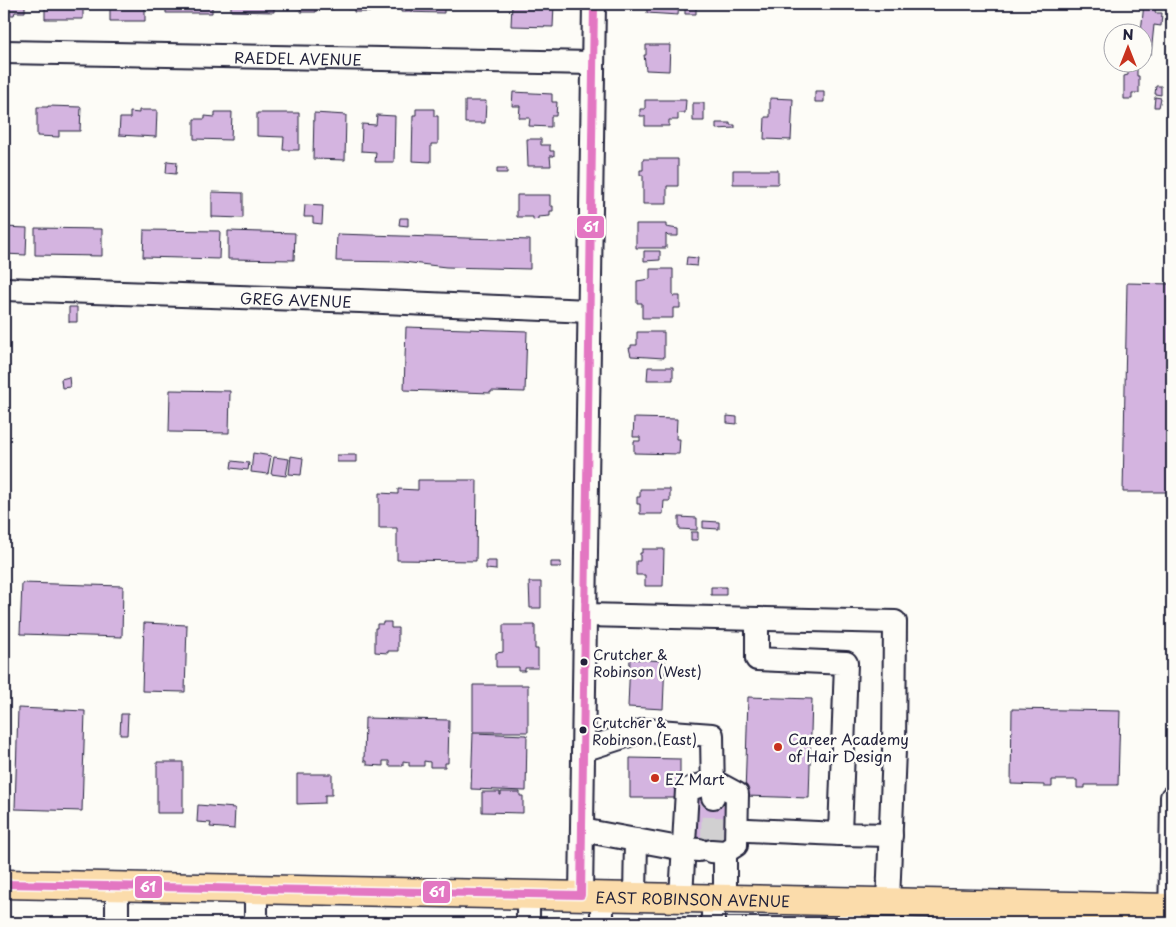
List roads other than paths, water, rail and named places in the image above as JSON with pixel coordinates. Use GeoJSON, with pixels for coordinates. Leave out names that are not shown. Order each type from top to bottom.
{"type":"FeatureCollection","features":[{"type":"Feature","properties":{"kind":"highway","name":"EAST ROBINSON AVENUE"},"geometry":{"type":"LineString","coordinates":[[4,884],[681,897],[717,906],[850,912],[888,901],[986,913],[1171,913]]}},
{"type":"Feature","properties":{"kind":"street"},"geometry":{"type":"LineString","coordinates":[[594,4],[582,830],[592,895],[602,923]]}},
{"type":"Feature","properties":{"kind":"street","name":"RAEDEL AVENUE"},"geometry":{"type":"LineString","coordinates":[[4,52],[593,63]]}},
{"type":"Feature","properties":{"kind":"street","name":"GREG AVENUE"},"geometry":{"type":"LineString","coordinates":[[4,289],[589,311]]}},
{"type":"Feature","properties":{"kind":"street"},"geometry":{"type":"LineString","coordinates":[[585,615],[895,622],[888,901]]}},
{"type":"Feature","properties":{"kind":"street"},"geometry":{"type":"LineString","coordinates":[[757,618],[757,659],[846,663],[840,834]]}},
{"type":"Feature","properties":{"kind":"street"},"geometry":{"type":"LineString","coordinates":[[583,750],[645,730],[712,735],[713,790]]}},
{"type":"Feature","properties":{"kind":"street"},"geometry":{"type":"LineString","coordinates":[[582,830],[684,849],[736,845],[737,794],[713,790],[687,790],[684,849],[681,897]]}},
{"type":"Feature","properties":{"kind":"street"},"geometry":{"type":"LineString","coordinates":[[1171,913],[1172,797]]}},
{"type":"Feature","properties":{"kind":"street"},"geometry":{"type":"LineString","coordinates":[[748,830],[891,835]]}},
{"type":"Feature","properties":{"kind":"street"},"geometry":{"type":"LineString","coordinates":[[635,896],[636,840]]}},
{"type":"Feature","properties":{"kind":"street"},"geometry":{"type":"LineString","coordinates":[[716,847],[717,906]]}},
{"type":"Feature","properties":{"kind":"street"},"geometry":{"type":"LineString","coordinates":[[117,886],[117,923]]}},
{"type":"Feature","properties":{"kind":"street"},"geometry":{"type":"LineString","coordinates":[[256,889],[256,923]]}},
{"type":"Feature","properties":{"kind":"street"},"geometry":{"type":"LineString","coordinates":[[528,893],[528,923]]}},
{"type":"Feature","properties":{"kind":"tunnel"},"geometry":{"type":"LineString","coordinates":[[712,839],[713,798]]}},
{"type":"Feature","properties":{"kind":"place","name":"Crutcher & Robinson (West)"},"geometry":{"type":"Point","coordinates":[584,662]}},
{"type":"Feature","properties":{"kind":"place","name":"Crutcher & Robinson (East)"},"geometry":{"type":"Point","coordinates":[583,730]}},
{"type":"Feature","properties":{"kind":"place","name":"Career Academy of Hair Design"},"geometry":{"type":"Point","coordinates":[778,747]}},
{"type":"Feature","properties":{"kind":"place","name":"EZ Mart"},"geometry":{"type":"Point","coordinates":[655,778]}}]}
